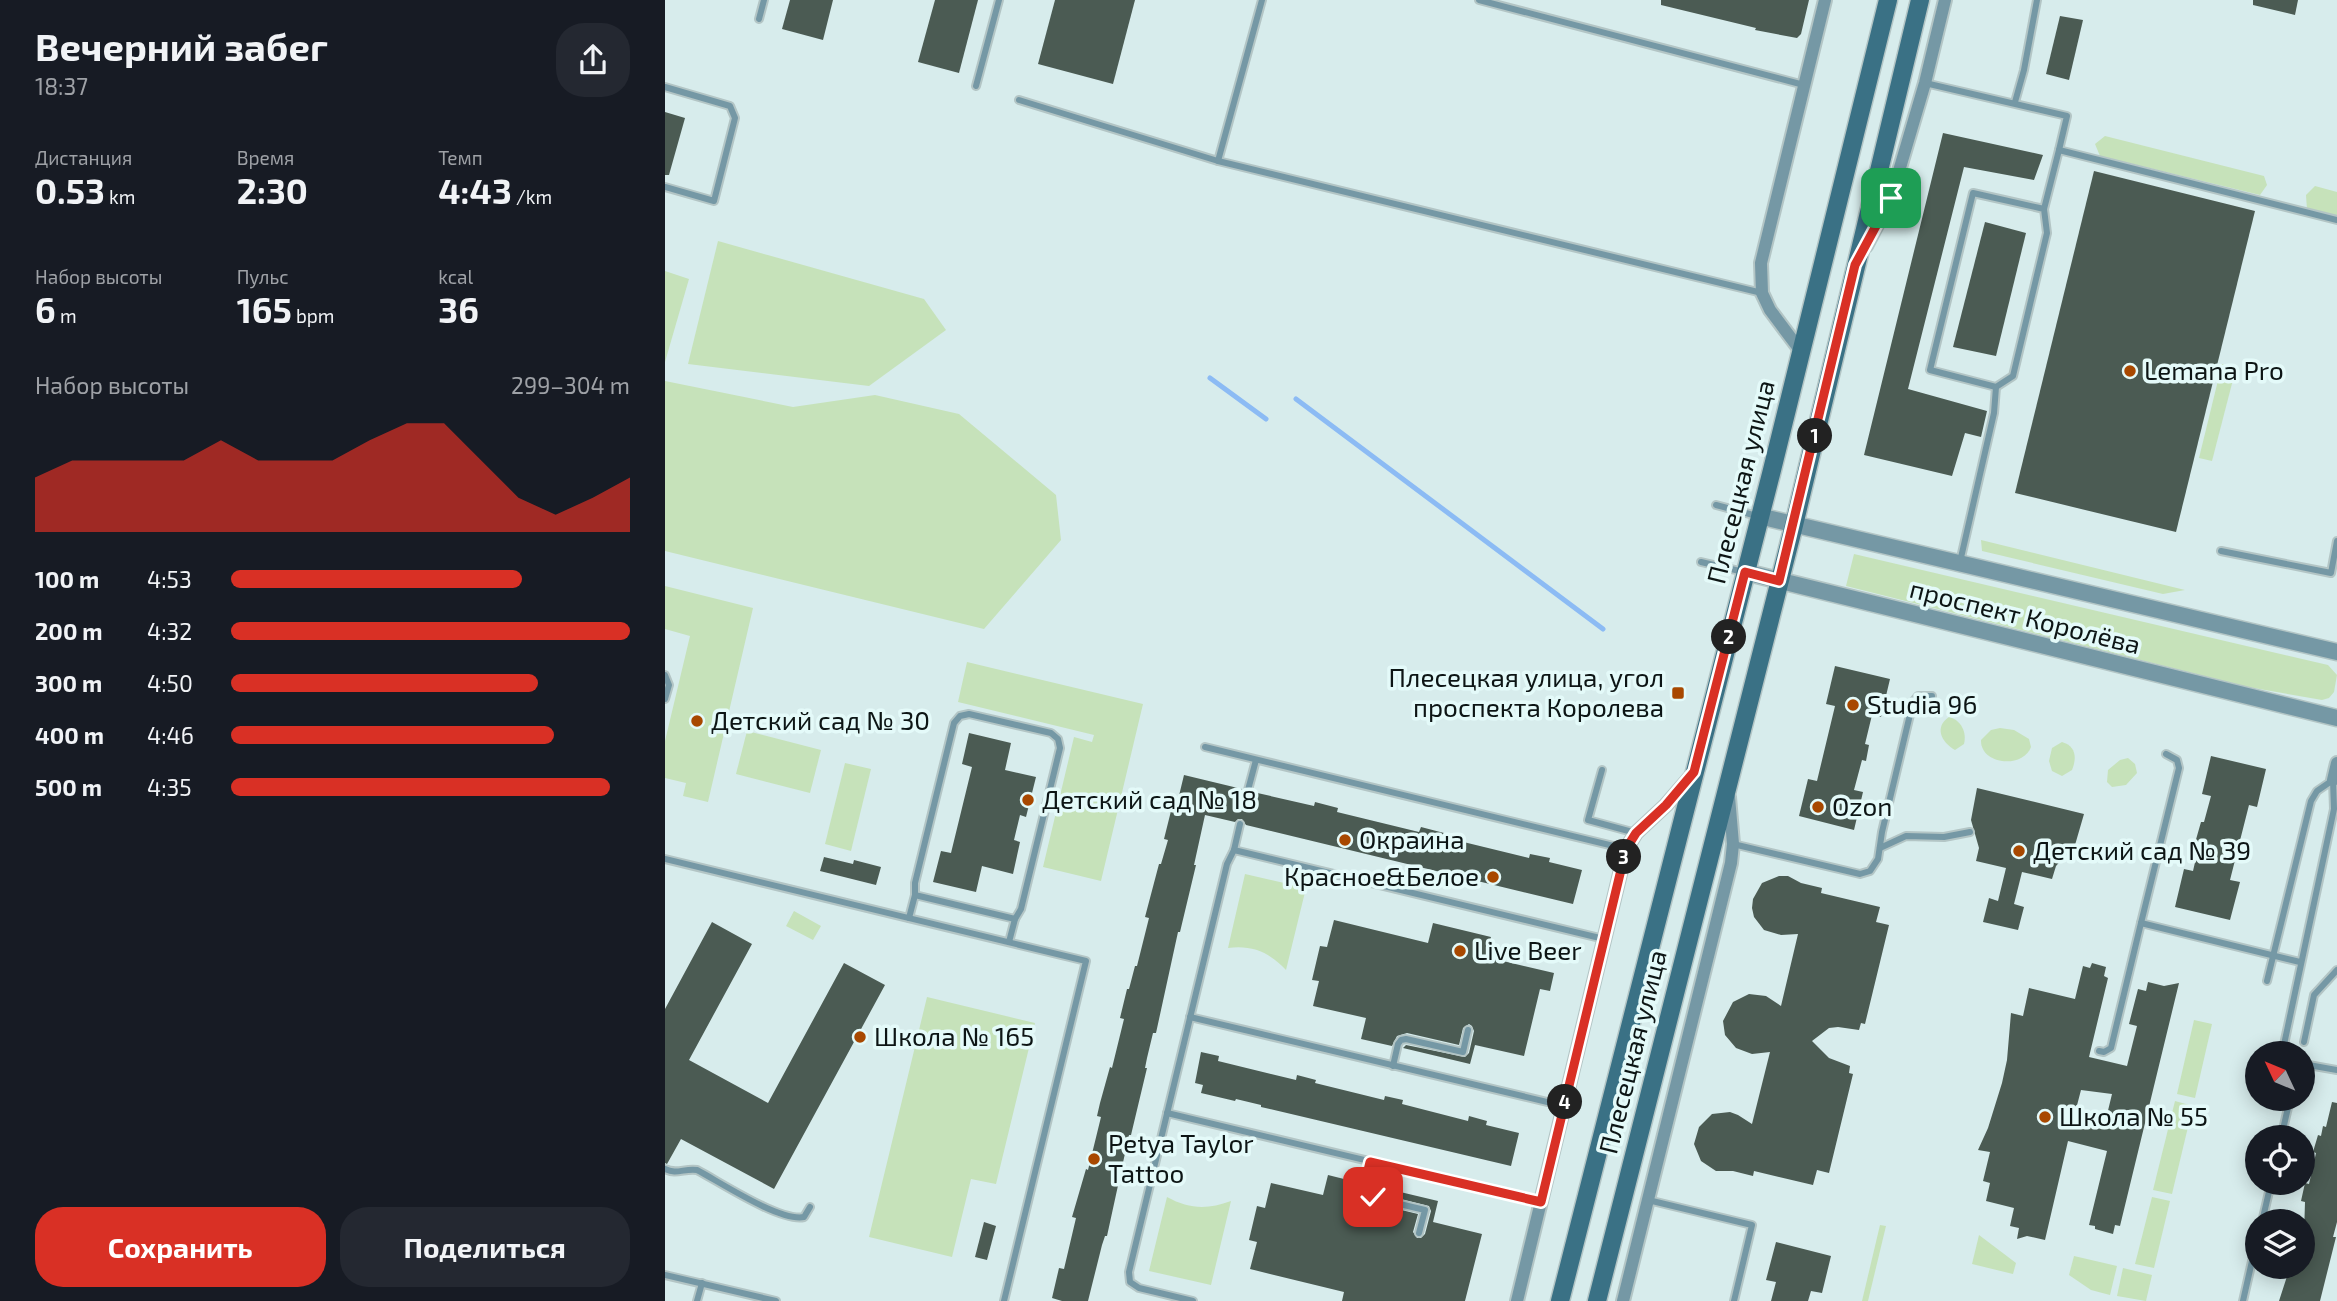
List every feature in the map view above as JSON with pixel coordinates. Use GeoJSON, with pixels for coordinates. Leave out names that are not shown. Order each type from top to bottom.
{"type":"FeatureCollection","features":[{"type":"Feature","properties":{"kind":"main road","name":"Плесецкая улица"},"geometry":{"type":"LineString","coordinates":[[1560,1301],[1888,0]]}},
{"type":"Feature","properties":{"kind":"main road","name":"Плесецкая улица"},"geometry":{"type":"LineString","coordinates":[[1597,1301],[1794,525],[1920,0]]}},
{"type":"Feature","properties":{"kind":"street"},"geometry":{"type":"LineString","coordinates":[[1800,350],[1770,310],[1762,293],[1761,262],[1825,0]]}},
{"type":"Feature","properties":{"kind":"street"},"geometry":{"type":"LineString","coordinates":[[1855,265],[1891,198],[1925,83],[1945,0]]}},
{"type":"Feature","properties":{"kind":"street","name":"проспект Королёва"},"geometry":{"type":"LineString","coordinates":[[1759,516],[2337,652]]}},
{"type":"Feature","properties":{"kind":"street","name":"проспект Королёва"},"geometry":{"type":"LineString","coordinates":[[1745,572],[2337,718]]}},
{"type":"Feature","properties":{"kind":"street"},"geometry":{"type":"LineString","coordinates":[[2333,780],[2337,763]]}},
{"type":"Feature","properties":{"kind":"street"},"geometry":{"type":"LineString","coordinates":[[1517,1301],[1626,849],[1636,833],[1666,805],[1694,772]]}},
{"type":"Feature","properties":{"kind":"street"},"geometry":{"type":"LineString","coordinates":[[1623,1301],[1731,863],[1733,844],[1728,785]]}},
{"type":"Feature","properties":{"kind":"lane"},"geometry":{"type":"LineString","coordinates":[[759,19],[764,0]]}},
{"type":"Feature","properties":{"kind":"lane"},"geometry":{"type":"LineString","coordinates":[[976,86],[999,0]]}},
{"type":"Feature","properties":{"kind":"lane"},"geometry":{"type":"LineString","coordinates":[[1218,162],[1262,0]]}},
{"type":"Feature","properties":{"kind":"lane"},"geometry":{"type":"LineString","coordinates":[[1479,0],[1804,85]]}},
{"type":"Feature","properties":{"kind":"lane"},"geometry":{"type":"LineString","coordinates":[[2015,103],[2037,0]]}},
{"type":"Feature","properties":{"kind":"lane"},"geometry":{"type":"LineString","coordinates":[[1925,83],[2067,116],[2044,209],[2047,233],[2013,376],[1996,387],[1930,370],[1973,193],[2044,209]]}},
{"type":"Feature","properties":{"kind":"lane"},"geometry":{"type":"LineString","coordinates":[[665,87],[730,106],[735,118],[715,201],[665,187]]}},
{"type":"Feature","properties":{"kind":"lane"},"geometry":{"type":"LineString","coordinates":[[1019,100],[1218,162],[1762,293]]}},
{"type":"Feature","properties":{"kind":"lane"},"geometry":{"type":"LineString","coordinates":[[2059,150],[2337,220]]}},
{"type":"Feature","properties":{"kind":"lane"},"geometry":{"type":"LineString","coordinates":[[1960,564],[1994,412],[1996,387]]}},
{"type":"Feature","properties":{"kind":"lane","name":"проспект Королёва"},"geometry":{"type":"LineString","coordinates":[[1716,505],[1759,516]]}},
{"type":"Feature","properties":{"kind":"lane"},"geometry":{"type":"LineString","coordinates":[[2221,551],[2330,573],[2337,541]]}},
{"type":"Feature","properties":{"kind":"lane","name":"проспект Королёва"},"geometry":{"type":"LineString","coordinates":[[1701,562],[1745,572]]}},
{"type":"Feature","properties":{"kind":"lane"},"geometry":{"type":"LineString","coordinates":[[665,675],[669,685],[665,699]]}},
{"type":"Feature","properties":{"kind":"lane"},"geometry":{"type":"LineString","coordinates":[[1733,844],[1860,874],[1870,871],[1878,859],[1913,702],[1918,696],[1932,696]]}},
{"type":"Feature","properties":{"kind":"lane"},"geometry":{"type":"LineString","coordinates":[[909,918],[954,723],[960,716],[969,714],[1051,733],[1058,739],[1061,748],[1021,909],[1015,919],[1009,942]]}},
{"type":"Feature","properties":{"kind":"lane"},"geometry":{"type":"LineString","coordinates":[[1205,747],[1626,849]]}},
{"type":"Feature","properties":{"kind":"lane"},"geometry":{"type":"LineString","coordinates":[[2099,1051],[2104,1052],[2111,1048],[2179,768],[2178,760],[2167,754]]}},
{"type":"Feature","properties":{"kind":"lane"},"geometry":{"type":"LineString","coordinates":[[1248,790],[1256,760]]}},
{"type":"Feature","properties":{"kind":"lane"},"geometry":{"type":"LineString","coordinates":[[1602,770],[1588,820],[1636,833]]}},
{"type":"Feature","properties":{"kind":"lane"},"geometry":{"type":"LineString","coordinates":[[2267,981],[2311,801],[2317,791],[2333,780]]}},
{"type":"Feature","properties":{"kind":"lane"},"geometry":{"type":"LineString","coordinates":[[2285,1041],[2334,809],[2333,780]]}},
{"type":"Feature","properties":{"kind":"lane"},"geometry":{"type":"LineString","coordinates":[[1193,1301],[1139,1288],[1131,1282],[1129,1272],[1227,864],[1234,850],[1240,824]]}},
{"type":"Feature","properties":{"kind":"lane"},"geometry":{"type":"LineString","coordinates":[[1880,848],[1906,836],[1944,837],[1970,832]]}},
{"type":"Feature","properties":{"kind":"lane"},"geometry":{"type":"LineString","coordinates":[[1234,850],[1604,939]]}},
{"type":"Feature","properties":{"kind":"lane"},"geometry":{"type":"LineString","coordinates":[[665,859],[1086,961],[1004,1301]]}},
{"type":"Feature","properties":{"kind":"lane"},"geometry":{"type":"LineString","coordinates":[[915,895],[1015,919]]}},
{"type":"Feature","properties":{"kind":"lane"},"geometry":{"type":"LineString","coordinates":[[2141,923],[2300,962]]}},
{"type":"Feature","properties":{"kind":"lane"},"geometry":{"type":"LineString","coordinates":[[2304,1041],[2314,995],[2337,970]]}},
{"type":"Feature","properties":{"kind":"lane"},"geometry":{"type":"LineString","coordinates":[[1190,1017],[1564,1106]]}},
{"type":"Feature","properties":{"kind":"lane"},"geometry":{"type":"LineString","coordinates":[[1393,1066],[1401,1040],[1462,1052],[1468,1030]]}},
{"type":"Feature","properties":{"kind":"lane"},"geometry":{"type":"LineString","coordinates":[[2315,1066],[2337,1070]]}},
{"type":"Feature","properties":{"kind":"lane"},"geometry":{"type":"LineString","coordinates":[[1167,1113],[1541,1202]]}},
{"type":"Feature","properties":{"kind":"lane"},"geometry":{"type":"LineString","coordinates":[[1370,1162],[1365,1193],[1370,1197],[1425,1210],[1419,1233]]}},
{"type":"Feature","properties":{"kind":"lane"},"geometry":{"type":"LineString","coordinates":[[665,1169],[677,1172],[697,1170],[772,1211],[789,1216],[804,1217],[810,1207]]}},
{"type":"Feature","properties":{"kind":"lane"},"geometry":{"type":"LineString","coordinates":[[1648,1200],[1752,1225],[1734,1301]]}},
{"type":"Feature","properties":{"kind":"lane"},"geometry":{"type":"LineString","coordinates":[[665,1275],[776,1301]]}},
{"type":"Feature","properties":{"kind":"lane"},"geometry":{"type":"LineString","coordinates":[[2243,1301],[2248,1279]]}},
{"type":"Feature","properties":{"kind":"lane"},"geometry":{"type":"LineString","coordinates":[[697,1301],[702,1283]]}},
{"type":"Feature","properties":{"kind":"green space"},"geometry":{"type":"Polygon","coordinates":[[[2105,136],[2264,176],[2267,185],[2260,195],[2100,156],[2095,144],[2105,136]]]}},
{"type":"Feature","properties":{"kind":"green space"},"geometry":{"type":"Polygon","coordinates":[[[2315,186],[2337,192],[2337,218],[2307,210],[2306,195],[2315,186]]]}},
{"type":"Feature","properties":{"kind":"green space"},"geometry":{"type":"Polygon","coordinates":[[[718,241],[924,299],[946,330],[869,386],[688,364],[718,241]]]}},
{"type":"Feature","properties":{"kind":"green space"},"geometry":{"type":"Polygon","coordinates":[[[665,271],[689,279],[665,362],[665,271]]]}},
{"type":"Feature","properties":{"kind":"green space"},"geometry":{"type":"Polygon","coordinates":[[[2222,364],[2236,368],[2212,461],[2199,458],[2222,364]]]}},
{"type":"Feature","properties":{"kind":"green space"},"geometry":{"type":"Polygon","coordinates":[[[665,381],[793,407],[875,395],[959,414],[1056,495],[1061,540],[984,629],[665,551],[665,381]]]}},
{"type":"Feature","properties":{"kind":"green space"},"geometry":{"type":"Polygon","coordinates":[[[1981,540],[2185,590],[2163,594],[1982,551],[1981,540]]]}},
{"type":"Feature","properties":{"kind":"green space"},"geometry":{"type":"Polygon","coordinates":[[[1854,554],[2328,665],[2337,675],[2334,692],[2329,698],[2322,700],[2248,687],[1846,586],[1854,554]]]}},
{"type":"Feature","properties":{"kind":"green space","name":"Детский сад № 30"},"geometry":{"type":"Polygon","coordinates":[[[665,586],[753,608],[708,802],[683,796],[686,783],[665,778],[665,741],[690,636],[665,629],[665,586]]]}},
{"type":"Feature","properties":{"kind":"green space"},"geometry":{"type":"Polygon","coordinates":[[[967,662],[1143,704],[1101,881],[1043,867],[1074,737],[1092,742],[1094,735],[958,702],[967,662]]]}},
{"type":"Feature","properties":{"kind":"green space"},"geometry":{"type":"Polygon","coordinates":[[[1949,717],[1960,724],[1965,735],[1964,744],[1955,750],[1946,743],[1941,734],[1942,725],[1949,717]]]}},
{"type":"Feature","properties":{"kind":"green space"},"geometry":{"type":"Polygon","coordinates":[[[1991,730],[2014,730],[2029,739],[2031,747],[2027,754],[2011,761],[1994,759],[1987,755],[1981,740],[1991,730]]]}},
{"type":"Feature","properties":{"kind":"green space"},"geometry":{"type":"Polygon","coordinates":[[[747,731],[821,750],[810,793],[736,774],[747,731]]]}},
{"type":"Feature","properties":{"kind":"green space"},"geometry":{"type":"Polygon","coordinates":[[[2062,742],[2073,749],[2075,761],[2072,770],[2062,776],[2052,771],[2049,761],[2052,748],[2062,742]]]}},
{"type":"Feature","properties":{"kind":"green space"},"geometry":{"type":"Polygon","coordinates":[[[2128,758],[2135,764],[2137,773],[2126,785],[2112,787],[2107,782],[2108,770],[2120,760],[2128,758]]]}},
{"type":"Feature","properties":{"kind":"green space"},"geometry":{"type":"Polygon","coordinates":[[[845,763],[871,769],[851,851],[825,844],[845,763]]]}},
{"type":"Feature","properties":{"kind":"green space"},"geometry":{"type":"Polygon","coordinates":[[[1245,874],[1306,888],[1286,970],[1260,951],[1228,948],[1245,874]]]}},
{"type":"Feature","properties":{"kind":"green space"},"geometry":{"type":"Polygon","coordinates":[[[794,911],[821,926],[813,940],[786,926],[794,911]]]}},
{"type":"Feature","properties":{"kind":"green space"},"geometry":{"type":"Polygon","coordinates":[[[927,997],[1035,1023],[996,1184],[971,1179],[952,1257],[869,1237],[927,997]]]}},
{"type":"Feature","properties":{"kind":"green space"},"geometry":{"type":"Polygon","coordinates":[[[2194,1020],[2212,1024],[2195,1098],[2177,1094],[2194,1020]]]}},
{"type":"Feature","properties":{"kind":"green space"},"geometry":{"type":"Polygon","coordinates":[[[2175,1101],[2193,1106],[2172,1194],[2153,1190],[2175,1101]]]}},
{"type":"Feature","properties":{"kind":"green space"},"geometry":{"type":"Polygon","coordinates":[[[1167,1197],[1198,1207],[1231,1201],[1211,1285],[1149,1271],[1167,1197]]]}},
{"type":"Feature","properties":{"kind":"green space"},"geometry":{"type":"Polygon","coordinates":[[[2152,1197],[2170,1201],[2154,1268],[2135,1264],[2152,1197]]]}},
{"type":"Feature","properties":{"kind":"green space"},"geometry":{"type":"Polygon","coordinates":[[[1880,1225],[1886,1226],[1868,1301],[1862,1301],[1880,1225]]]}},
{"type":"Feature","properties":{"kind":"green space"},"geometry":{"type":"Polygon","coordinates":[[[1979,1235],[2016,1263],[2013,1274],[1972,1264],[1979,1235]]]}},
{"type":"Feature","properties":{"kind":"green space"},"geometry":{"type":"Polygon","coordinates":[[[2074,1256],[2117,1266],[2110,1295],[2091,1290],[2069,1275],[2074,1256]]]}},
{"type":"Feature","properties":{"kind":"green space"},"geometry":{"type":"Polygon","coordinates":[[[2123,1268],[2152,1275],[2146,1301],[2117,1296],[2123,1268]]]}},
{"type":"Feature","properties":{"kind":"building"},"geometry":{"type":"Polygon","coordinates":[[[790,0],[833,0],[823,40],[782,29],[790,0]]]}},
{"type":"Feature","properties":{"kind":"building"},"geometry":{"type":"Polygon","coordinates":[[[935,0],[978,0],[959,73],[918,62],[935,0]]]}},
{"type":"Feature","properties":{"kind":"building"},"geometry":{"type":"Polygon","coordinates":[[[1055,0],[1135,0],[1113,84],[1038,64],[1055,0]]]}},
{"type":"Feature","properties":{"kind":"building"},"geometry":{"type":"Polygon","coordinates":[[[1661,0],[1809,0],[1801,34],[1797,38],[1755,30],[1756,28],[1661,5],[1661,0]]]}},
{"type":"Feature","properties":{"kind":"building"},"geometry":{"type":"Polygon","coordinates":[[[2253,0],[2298,0],[2295,15],[2253,5],[2253,0]]]}},
{"type":"Feature","properties":{"kind":"building"},"geometry":{"type":"Polygon","coordinates":[[[2060,16],[2083,20],[2069,80],[2046,74],[2060,16]]]}},
{"type":"Feature","properties":{"kind":"building"},"geometry":{"type":"Polygon","coordinates":[[[665,112],[685,118],[669,175],[665,175],[665,112]]]}},
{"type":"Feature","properties":{"kind":"building"},"geometry":{"type":"Polygon","coordinates":[[[1943,133],[2043,155],[2034,180],[1964,167],[1908,389],[1987,411],[1981,437],[1965,433],[1952,476],[1864,455],[1943,133]]]}},
{"type":"Feature","properties":{"kind":"building","name":"Lemana Pro"},"geometry":{"type":"Polygon","coordinates":[[[2094,171],[2255,211],[2176,532],[2015,493],[2094,171]]]}},
{"type":"Feature","properties":{"kind":"building"},"geometry":{"type":"Polygon","coordinates":[[[1985,222],[2026,233],[1996,356],[1953,347],[1985,222]]]}},
{"type":"Feature","properties":{"kind":"building"},"geometry":{"type":"Polygon","coordinates":[[[1835,666],[1890,679],[1881,717],[1872,715],[1865,744],[1869,745],[1866,761],[1862,760],[1854,790],[1863,792],[1854,830],[1799,816],[1808,779],[1817,781],[1835,706],[1826,704],[1835,666]]]}},
{"type":"Feature","properties":{"kind":"building"},"geometry":{"type":"Polygon","coordinates":[[[969,733],[1011,743],[1005,770],[1036,777],[1026,817],[1020,815],[1014,840],[1020,842],[1013,874],[982,866],[976,892],[933,882],[941,851],[951,853],[972,767],[962,764],[969,733]]]}},
{"type":"Feature","properties":{"kind":"building"},"geometry":{"type":"Polygon","coordinates":[[[2211,756],[2266,769],[2257,807],[2249,805],[2230,880],[2240,882],[2230,920],[2175,907],[2184,869],[2193,871],[2199,845],[2195,843],[2211,796],[2202,794],[2211,756]]]}},
{"type":"Feature","properties":{"kind":"building"},"geometry":{"type":"Polygon","coordinates":[[[1184,775],[1242,789],[1247,796],[1253,792],[1314,806],[1315,802],[1338,808],[1337,812],[1419,832],[1421,827],[1444,833],[1443,837],[1529,858],[1530,854],[1550,858],[1549,862],[1582,870],[1573,904],[1246,825],[1242,819],[1235,822],[1205,815],[1196,865],[1156,1033],[1153,1033],[1107,1236],[1102,1245],[1088,1301],[1062,1301],[1052,1298],[1059,1268],[1064,1269],[1076,1218],[1072,1217],[1086,1169],[1088,1170],[1101,1117],[1097,1116],[1100,1103],[1124,1019],[1120,1018],[1127,989],[1137,966],[1149,918],[1145,917],[1168,840],[1164,839],[1172,807],[1176,808],[1184,775]]]}},
{"type":"Feature","properties":{"kind":"building"},"geometry":{"type":"Polygon","coordinates":[[[1977,788],[2084,814],[2075,845],[2056,866],[2052,879],[2022,872],[2014,904],[2024,907],[2018,930],[1983,922],[1989,898],[1998,901],[2006,868],[1976,861],[1979,848],[1971,820],[1977,788]]]}},
{"type":"Feature","properties":{"kind":"building"},"geometry":{"type":"Polygon","coordinates":[[[824,857],[853,864],[854,860],[881,867],[876,885],[820,871],[824,857]]]}},
{"type":"Feature","properties":{"kind":"building"},"geometry":{"type":"Polygon","coordinates":[[[1779,876],[1788,876],[1801,883],[1822,888],[1821,893],[1880,907],[1876,922],[1889,925],[1865,1024],[1861,1023],[1859,1030],[1829,1028],[1812,1041],[1829,1058],[1850,1066],[1849,1073],[1853,1074],[1829,1173],[1817,1170],[1813,1185],[1754,1171],[1753,1176],[1733,1171],[1716,1171],[1701,1161],[1694,1144],[1699,1127],[1712,1114],[1730,1112],[1752,1124],[1770,1052],[1752,1054],[1736,1048],[1725,1035],[1723,1021],[1733,1002],[1749,994],[1766,996],[1781,1006],[1798,934],[1781,935],[1764,930],[1754,917],[1752,908],[1753,899],[1762,883],[1779,876]]]}},
{"type":"Feature","properties":{"kind":"building"},"geometry":{"type":"Polygon","coordinates":[[[1334,920],[1428,943],[1433,923],[1491,937],[1486,957],[1554,973],[1550,991],[1540,989],[1524,1056],[1475,1045],[1470,1064],[1403,1048],[1406,1045],[1465,1057],[1469,1053],[1474,1031],[1469,1024],[1463,1028],[1459,1045],[1407,1033],[1397,1036],[1392,1046],[1361,1039],[1366,1018],[1313,1006],[1319,981],[1312,980],[1320,946],[1327,947],[1334,920]]]}},
{"type":"Feature","properties":{"kind":"building"},"geometry":{"type":"Polygon","coordinates":[[[712,922],[752,944],[689,1060],[768,1103],[844,963],[885,985],[774,1189],[681,1139],[667,1164],[665,1163],[665,1009],[712,922]]]}},
{"type":"Feature","properties":{"kind":"building"},"geometry":{"type":"Polygon","coordinates":[[[2092,963],[2106,967],[2104,976],[2108,978],[2089,1057],[2127,1066],[2137,1026],[2129,1024],[2138,989],[2146,991],[2148,982],[2164,986],[2179,983],[2120,1226],[2115,1225],[2113,1234],[2089,1225],[2107,1151],[2068,1141],[2045,1240],[2027,1236],[2017,1239],[2019,1228],[2010,1226],[2014,1208],[1986,1201],[1990,1183],[1983,1181],[1990,1152],[1978,1150],[2002,1083],[2011,1013],[2023,1016],[2029,988],[2075,999],[2083,966],[2090,968],[2092,963]],[[2081,1090],[2075,1113],[2105,1123],[2112,1094],[2081,1090]]]}},
{"type":"Feature","properties":{"kind":"building"},"geometry":{"type":"Polygon","coordinates":[[[1201,1052],[1219,1056],[1218,1061],[1296,1080],[1297,1075],[1316,1080],[1315,1083],[1384,1100],[1385,1096],[1403,1100],[1402,1104],[1468,1121],[1469,1116],[1487,1121],[1486,1125],[1519,1133],[1511,1166],[1236,1099],[1235,1101],[1201,1093],[1203,1085],[1195,1083],[1201,1052]]]}},
{"type":"Feature","properties":{"kind":"building"},"geometry":{"type":"Polygon","coordinates":[[[2332,1102],[2337,1103],[2337,1222],[2333,1237],[2336,1237],[2320,1301],[2279,1301],[2286,1279],[2315,1279],[2315,1209],[2305,1209],[2305,1202],[2301,1201],[2302,1195],[2315,1195],[2315,1145],[2323,1126],[2326,1127],[2332,1102]]]}},
{"type":"Feature","properties":{"kind":"building"},"geometry":{"type":"Polygon","coordinates":[[[1328,1175],[1360,1183],[1362,1195],[1368,1202],[1418,1214],[1413,1232],[1417,1238],[1425,1234],[1431,1211],[1429,1206],[1373,1192],[1371,1185],[1438,1201],[1433,1222],[1482,1234],[1465,1301],[1342,1301],[1344,1292],[1250,1269],[1257,1242],[1249,1240],[1257,1206],[1265,1208],[1271,1183],[1323,1195],[1328,1175]]]}},
{"type":"Feature","properties":{"kind":"building"},"geometry":{"type":"Polygon","coordinates":[[[984,1222],[996,1226],[987,1260],[975,1257],[984,1222]]]}},
{"type":"Feature","properties":{"kind":"building"},"geometry":{"type":"Polygon","coordinates":[[[1776,1242],[1831,1256],[1822,1293],[1811,1291],[1808,1301],[1771,1301],[1776,1282],[1766,1280],[1776,1242]]]}},
{"type":"Feature","properties":{"kind":"waterway"},"geometry":{"type":"LineString","coordinates":[[1210,378],[1266,419]]}},
{"type":"Feature","properties":{"kind":"waterway"},"geometry":{"type":"LineString","coordinates":[[1296,399],[1603,629]]}},
{"type":"Feature","properties":{"kind":"place","name":"Lemana Pro"},"geometry":{"type":"Point","coordinates":[2130,371]}},
{"type":"Feature","properties":{"kind":"place","name":"Плесецкая улица, угол проспекта Королева"},"geometry":{"type":"Point","coordinates":[1678,693]}},
{"type":"Feature","properties":{"kind":"place","name":"Studia 96"},"geometry":{"type":"Point","coordinates":[1853,705]}},
{"type":"Feature","properties":{"kind":"place","name":"Детский сад № 30"},"geometry":{"type":"Point","coordinates":[697,721]}},
{"type":"Feature","properties":{"kind":"place","name":"Детский сад № 18"},"geometry":{"type":"Point","coordinates":[1028,800]}},
{"type":"Feature","properties":{"kind":"place","name":"Ozon"},"geometry":{"type":"Point","coordinates":[1818,807]}},
{"type":"Feature","properties":{"kind":"place","name":"Окраина"},"geometry":{"type":"Point","coordinates":[1345,840]}},
{"type":"Feature","properties":{"kind":"place","name":"Детский сад № 39"},"geometry":{"type":"Point","coordinates":[2019,851]}},
{"type":"Feature","properties":{"kind":"place","name":"Красное&Белое"},"geometry":{"type":"Point","coordinates":[1493,877]}},
{"type":"Feature","properties":{"kind":"place","name":"Live Beer"},"geometry":{"type":"Point","coordinates":[1460,951]}},
{"type":"Feature","properties":{"kind":"place","name":"Школа № 165"},"geometry":{"type":"Point","coordinates":[860,1037]}},
{"type":"Feature","properties":{"kind":"place","name":"Школа № 55"},"geometry":{"type":"Point","coordinates":[2045,1117]}},
{"type":"Feature","properties":{"kind":"place","name":"Petya Taylor Tattoo"},"geometry":{"type":"Point","coordinates":[1094,1159]}},
{"type":"Feature","properties":{"kind":"route"},"geometry":{"type":"LineString","coordinates":[[1373,1197],[1365,1193],[1364,1187],[1370,1162],[1541,1202],[1626,849],[1636,833],[1666,805],[1694,772],[1745,572],[1779,581],[1855,265],[1891,198]]}}]}
